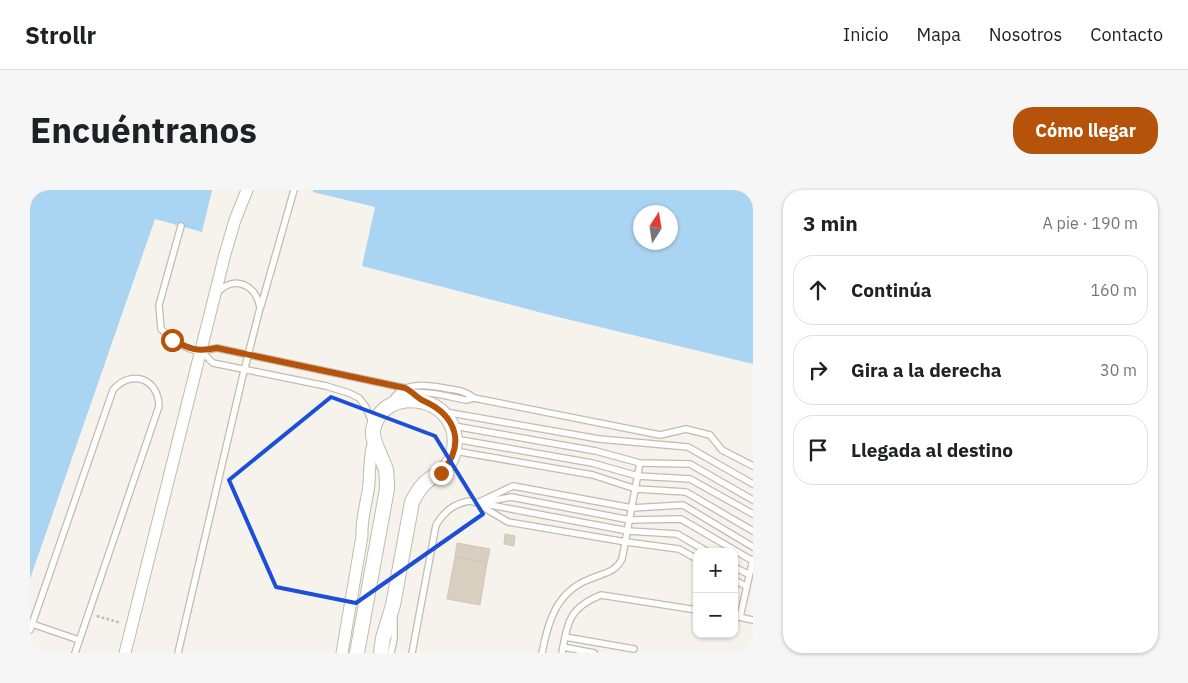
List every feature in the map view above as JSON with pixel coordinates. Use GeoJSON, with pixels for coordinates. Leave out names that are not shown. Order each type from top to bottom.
{"type":"FeatureCollection","features":[{"type":"Feature","properties":{"kind":"street"},"geometry":{"type":"LineString","coordinates":[[125,653],[214,298],[233,228],[247,190]]}},
{"type":"Feature","properties":{"kind":"street"},"geometry":{"type":"LineString","coordinates":[[342,653],[362,536],[362,523],[374,434],[380,416],[389,406],[418,397],[442,411],[453,438],[446,466],[441,473],[425,483],[416,493],[412,502],[393,604],[380,653]]}},
{"type":"Feature","properties":{"kind":"street"},"geometry":{"type":"LineString","coordinates":[[357,653],[387,490],[386,471],[374,434]]}},
{"type":"Feature","properties":{"kind":"street"},"geometry":{"type":"LineString","coordinates":[[334,653],[355,534],[362,523]]}},
{"type":"Feature","properties":{"kind":"lane"},"geometry":{"type":"LineString","coordinates":[[178,653],[244,369],[294,190]]}},
{"type":"Feature","properties":{"kind":"lane"},"geometry":{"type":"LineString","coordinates":[[181,226],[159,305],[161,329],[172,340],[186,347],[201,351],[217,348],[248,354],[405,388],[418,397],[466,400],[474,398],[660,435],[686,429],[710,435],[722,450],[753,466]]}},
{"type":"Feature","properties":{"kind":"lane"},"geometry":{"type":"LineString","coordinates":[[214,298],[218,291],[225,286],[233,283],[241,284],[255,292],[260,308]]}},
{"type":"Feature","properties":{"kind":"lane"},"geometry":{"type":"LineString","coordinates":[[201,351],[213,363],[326,386],[349,393],[358,398],[366,407],[374,434]]}},
{"type":"Feature","properties":{"kind":"lane"},"geometry":{"type":"LineString","coordinates":[[75,653],[159,406],[156,390],[143,379],[134,378],[126,380],[118,384],[113,390],[31,627],[79,640]]}},
{"type":"Feature","properties":{"kind":"lane"},"geometry":{"type":"LineString","coordinates":[[389,406],[399,391],[416,385],[430,385],[466,392],[474,398]]}},
{"type":"Feature","properties":{"kind":"lane"},"geometry":{"type":"LineString","coordinates":[[442,411],[599,439],[688,447],[753,484]]}},
{"type":"Feature","properties":{"kind":"lane"},"geometry":{"type":"LineString","coordinates":[[453,438],[596,451],[640,463],[690,464],[753,500]]}},
{"type":"Feature","properties":{"kind":"lane"},"geometry":{"type":"LineString","coordinates":[[453,438],[592,463],[638,476],[690,479],[753,514]]}},
{"type":"Feature","properties":{"kind":"lane"},"geometry":{"type":"LineString","coordinates":[[453,438],[593,475],[636,489],[686,492],[753,531]]}},
{"type":"Feature","properties":{"kind":"lane"},"geometry":{"type":"LineString","coordinates":[[542,653],[554,609],[562,597],[581,582],[616,569],[622,560],[640,463]]}},
{"type":"Feature","properties":{"kind":"lane"},"geometry":{"type":"LineString","coordinates":[[477,503],[512,486],[632,508],[683,505],[753,547]]}},
{"type":"Feature","properties":{"kind":"lane"},"geometry":{"type":"LineString","coordinates":[[477,503],[511,497],[630,520],[681,520],[753,560],[738,614]]}},
{"type":"Feature","properties":{"kind":"lane"},"geometry":{"type":"LineString","coordinates":[[412,653],[436,525],[442,515],[460,502],[469,501],[628,531],[677,534],[701,548]]}},
{"type":"Feature","properties":{"kind":"lane"},"geometry":{"type":"LineString","coordinates":[[477,503],[508,522],[679,549],[693,557]]}},
{"type":"Feature","properties":{"kind":"lane"},"geometry":{"type":"LineString","coordinates":[[738,568],[748,574]]}},
{"type":"Feature","properties":{"kind":"lane"},"geometry":{"type":"LineString","coordinates":[[738,582],[746,586]]}},
{"type":"Feature","properties":{"kind":"lane"},"geometry":{"type":"LineString","coordinates":[[594,653],[562,650],[568,622],[576,610],[587,600],[601,595],[693,609]]}},
{"type":"Feature","properties":{"kind":"lane"},"geometry":{"type":"LineString","coordinates":[[391,653],[394,639],[393,604]]}},
{"type":"Feature","properties":{"kind":"lane"},"geometry":{"type":"LineString","coordinates":[[738,617],[753,620]]}},
{"type":"Feature","properties":{"kind":"lane"},"geometry":{"type":"LineString","coordinates":[[565,637],[634,649]]}},
{"type":"Feature","properties":{"kind":"path"},"geometry":{"type":"LineString","coordinates":[[88,614],[132,625]]}},
{"type":"Feature","properties":{"kind":"highlighted area"},"geometry":{"type":"Polygon","coordinates":[[[331,397],[435,436],[483,514],[356,603],[276,587],[229,480],[331,397]]]}},
{"type":"Feature","properties":{"kind":"water"},"geometry":{"type":"Polygon","coordinates":[[[30,190],[212,190],[202,232],[155,219],[30,579],[30,190]]]}},
{"type":"Feature","properties":{"kind":"water"},"geometry":{"type":"Polygon","coordinates":[[[313,190],[753,190],[753,364],[550,315],[362,266],[375,207],[313,192],[313,190]]]}},
{"type":"Feature","properties":{"kind":"building"},"geometry":{"type":"Polygon","coordinates":[[[505,534],[515,536],[514,546],[504,544],[505,534]]]}},
{"type":"Feature","properties":{"kind":"building"},"geometry":{"type":"Polygon","coordinates":[[[457,543],[490,549],[487,563],[455,557],[457,543]]]}},
{"type":"Feature","properties":{"kind":"building"},"geometry":{"type":"Polygon","coordinates":[[[455,557],[487,563],[480,605],[447,599],[455,557]]]}},
{"type":"Feature","properties":{"kind":"route"},"geometry":{"type":"LineString","coordinates":[[172,340],[186,347],[201,351],[217,348],[405,388],[414,392],[423,401],[442,411],[452,425],[455,442],[454,451],[441,473]]}}]}
